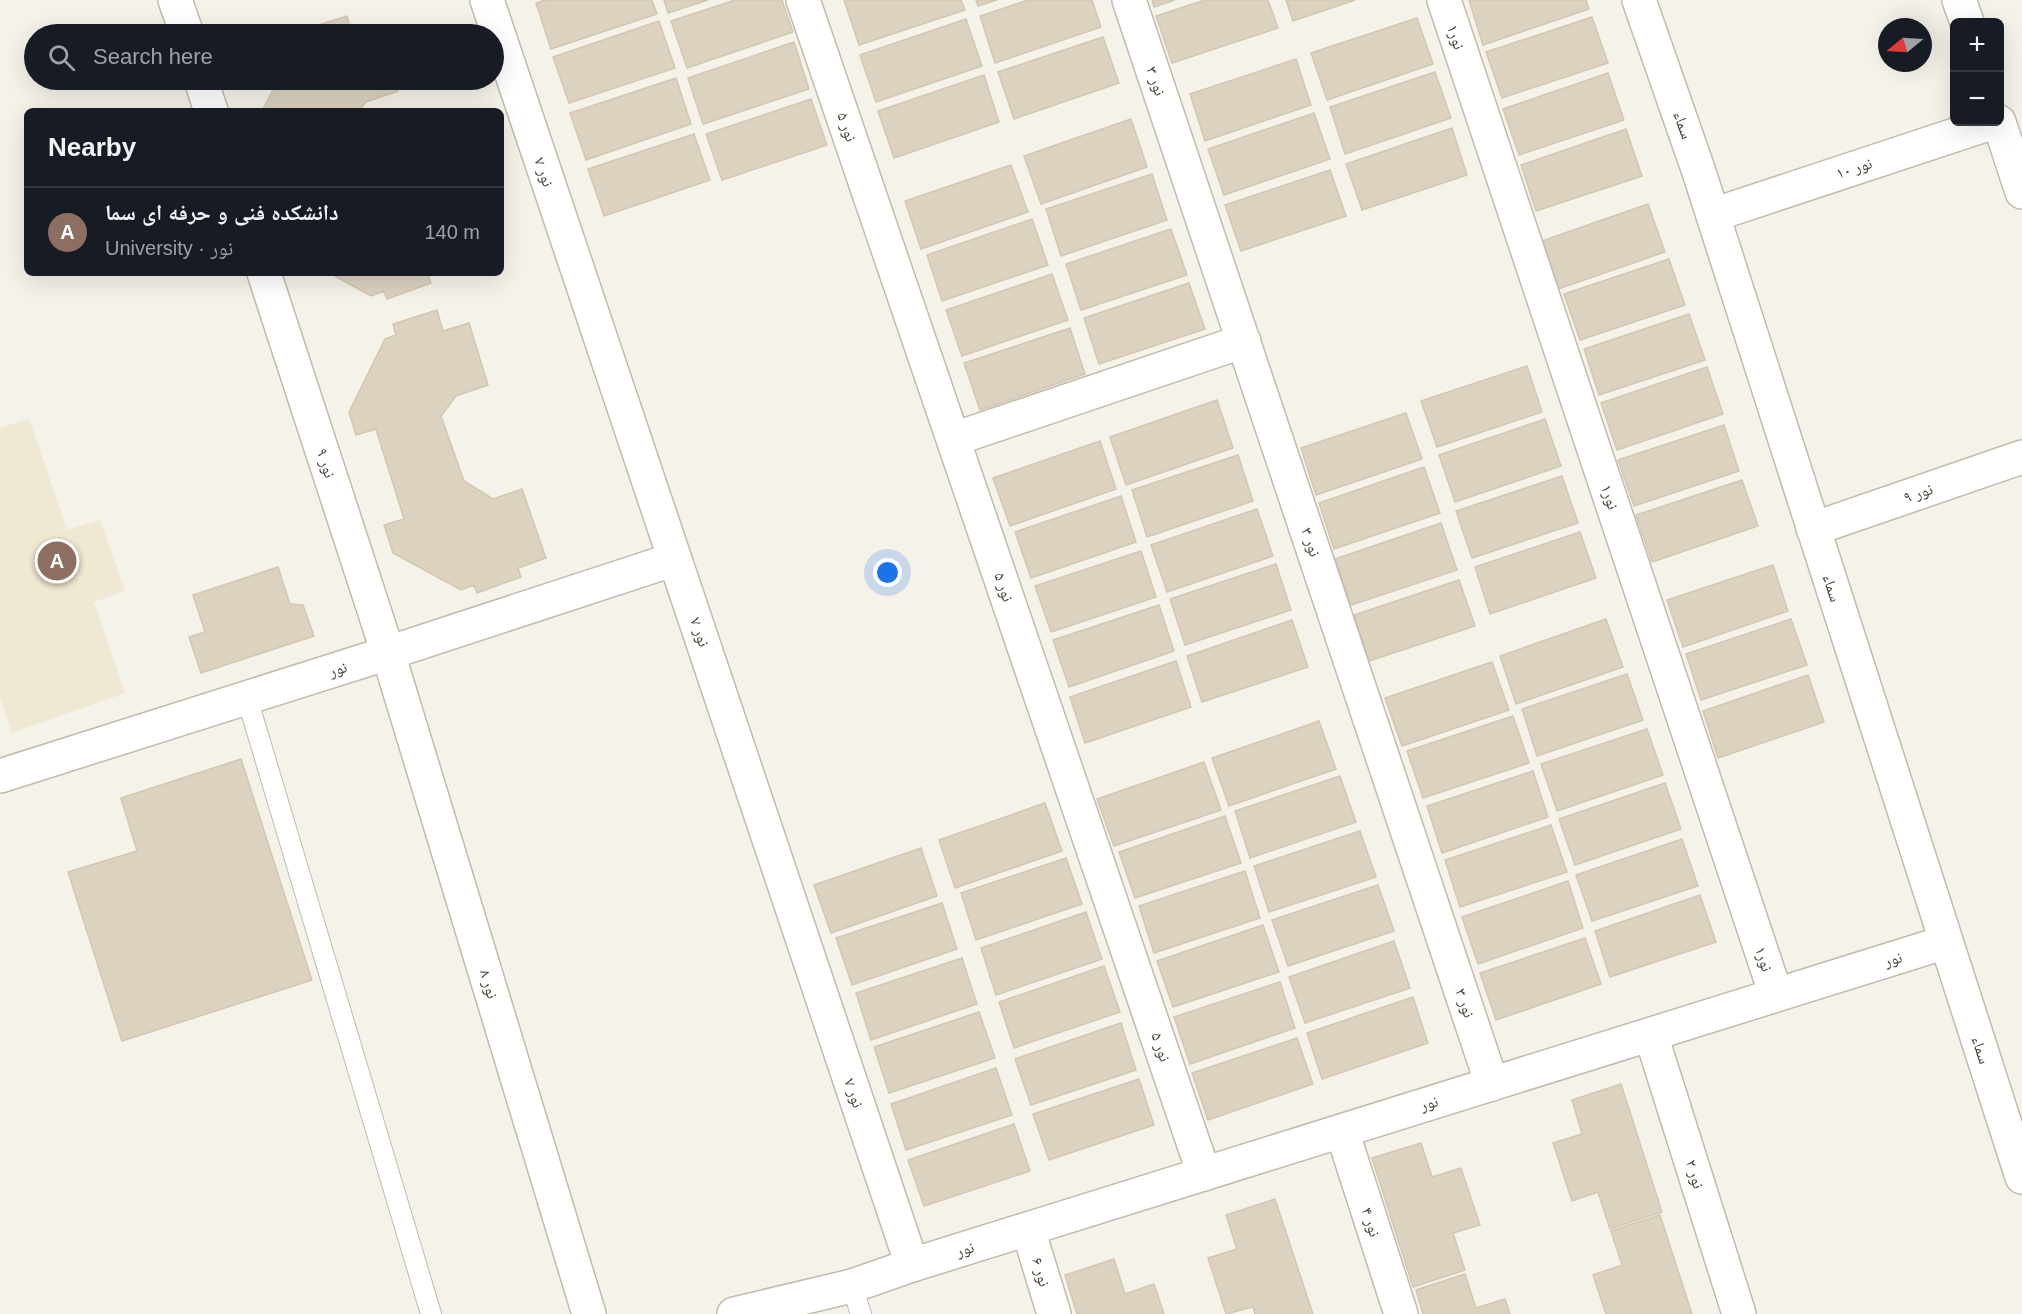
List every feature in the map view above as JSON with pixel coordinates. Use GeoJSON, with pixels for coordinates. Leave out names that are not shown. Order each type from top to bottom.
{"type":"FeatureCollection","features":[{"type":"Feature","properties":{"kind":"street"},"geometry":{"type":"LineString","coordinates":[[175,0],[183,24]]}},
{"type":"Feature","properties":{"kind":"street","name":"نور ۷"},"geometry":{"type":"LineString","coordinates":[[487,0],[495,24]]}},
{"type":"Feature","properties":{"kind":"street","name":"نور ۵"},"geometry":{"type":"LineString","coordinates":[[803,0],[1204,1174]]}},
{"type":"Feature","properties":{"kind":"street","name":"نور ۳"},"geometry":{"type":"LineString","coordinates":[[1129,0],[1492,1084]]}},
{"type":"Feature","properties":{"kind":"street","name":"نور۱"},"geometry":{"type":"LineString","coordinates":[[1444,0],[1776,995]]}},
{"type":"Feature","properties":{"kind":"street","name":"سماء"},"geometry":{"type":"LineString","coordinates":[[1639,0],[1713,215],[2022,1177]]}},
{"type":"Feature","properties":{"kind":"street"},"geometry":{"type":"LineString","coordinates":[[1959,0],[1966,18]]}},
{"type":"Feature","properties":{"kind":"street","name":"نور ۷"},"geometry":{"type":"LineString","coordinates":[[504,51],[912,1265]]}},
{"type":"Feature","properties":{"kind":"street"},"geometry":{"type":"LineString","coordinates":[[204,90],[210,108]]}},
{"type":"Feature","properties":{"kind":"street","name":"نور ۱۰"},"geometry":{"type":"LineString","coordinates":[[2004,119],[2022,112]]}},
{"type":"Feature","properties":{"kind":"street","name":"نور ۱۰"},"geometry":{"type":"LineString","coordinates":[[1713,215],[1983,126]]}},
{"type":"Feature","properties":{"kind":"street"},"geometry":{"type":"LineString","coordinates":[[2000,126],[2022,192]]}},
{"type":"Feature","properties":{"kind":"street","name":"نور ۹"},"geometry":{"type":"LineString","coordinates":[[265,276],[388,653]]}},
{"type":"Feature","properties":{"kind":"street"},"geometry":{"type":"LineString","coordinates":[[954,439],[1244,341]]}},
{"type":"Feature","properties":{"kind":"street","name":"نور ۹"},"geometry":{"type":"LineString","coordinates":[[1813,529],[2022,457]]}},
{"type":"Feature","properties":{"kind":"street","name":"نور"},"geometry":{"type":"LineString","coordinates":[[0,776],[675,559]]}},
{"type":"Feature","properties":{"kind":"street","name":"نور ۸"},"geometry":{"type":"LineString","coordinates":[[388,653],[590,1314]]}},
{"type":"Feature","properties":{"kind":"street","name":"نور"},"geometry":{"type":"LineString","coordinates":[[734,1314],[856,1300],[912,1265],[1946,942]]}},
{"type":"Feature","properties":{"kind":"street","name":"نور ۲"},"geometry":{"type":"LineString","coordinates":[[1651,1035],[1739,1314]]}},
{"type":"Feature","properties":{"kind":"street","name":"نور ۴"},"geometry":{"type":"LineString","coordinates":[[1342,1131],[1401,1314]]}},
{"type":"Feature","properties":{"kind":"street","name":"نور ۶"},"geometry":{"type":"LineString","coordinates":[[1028,1229],[1054,1314]]}},
{"type":"Feature","properties":{"kind":"lane"},"geometry":{"type":"LineString","coordinates":[[247,698],[432,1314]]}},
{"type":"Feature","properties":{"kind":"shaded area"},"geometry":{"type":"Polygon","coordinates":[[[29,418],[67,530],[100,520],[125,591],[94,602],[125,693],[12,733],[0,697],[0,428],[29,418]]]}},
{"type":"Feature","properties":{"kind":"building"},"geometry":{"type":"Polygon","coordinates":[[[545,0],[652,0],[657,14],[551,49],[536,3],[545,0]]]}},
{"type":"Feature","properties":{"kind":"building"},"geometry":{"type":"Polygon","coordinates":[[[664,0],[708,0],[668,13],[664,0]]]}},
{"type":"Feature","properties":{"kind":"building"},"geometry":{"type":"Polygon","coordinates":[[[735,0],[782,0],[793,32],[687,68],[671,21],[735,0]]]}},
{"type":"Feature","properties":{"kind":"building"},"geometry":{"type":"Polygon","coordinates":[[[844,0],[961,0],[965,10],[859,45],[844,0]]]}},
{"type":"Feature","properties":{"kind":"building"},"geometry":{"type":"Polygon","coordinates":[[[976,0],[997,0],[978,6],[976,0]]]}},
{"type":"Feature","properties":{"kind":"building"},"geometry":{"type":"Polygon","coordinates":[[[1028,0],[1092,0],[1101,27],[995,63],[980,16],[1028,0]]]}},
{"type":"Feature","properties":{"kind":"building"},"geometry":{"type":"Polygon","coordinates":[[[1152,0],[1175,0],[1154,7],[1152,0]]]}},
{"type":"Feature","properties":{"kind":"building"},"geometry":{"type":"Polygon","coordinates":[[[1205,0],[1268,0],[1278,28],[1172,63],[1156,16],[1205,0]]]}},
{"type":"Feature","properties":{"kind":"building"},"geometry":{"type":"Polygon","coordinates":[[[1286,0],[1355,0],[1293,21],[1286,0]]]}},
{"type":"Feature","properties":{"kind":"building"},"geometry":{"type":"Polygon","coordinates":[[[1469,0],[1586,0],[1589,9],[1483,45],[1469,0]]]}},
{"type":"Feature","properties":{"kind":"building"},"geometry":{"type":"Polygon","coordinates":[[[347,16],[349,24],[322,24],[347,16]]]}},
{"type":"Feature","properties":{"kind":"building"},"geometry":{"type":"Polygon","coordinates":[[[1592,17],[1608,63],[1502,98],[1486,52],[1592,17]]]}},
{"type":"Feature","properties":{"kind":"building"},"geometry":{"type":"Polygon","coordinates":[[[1417,18],[1433,64],[1327,100],[1311,53],[1417,18]]]}},
{"type":"Feature","properties":{"kind":"building"},"geometry":{"type":"Polygon","coordinates":[[[966,19],[982,66],[876,102],[860,55],[966,19]]]}},
{"type":"Feature","properties":{"kind":"building"},"geometry":{"type":"Polygon","coordinates":[[[659,21],[675,68],[569,103],[553,57],[659,21]]]}},
{"type":"Feature","properties":{"kind":"building"},"geometry":{"type":"Polygon","coordinates":[[[1103,37],[1119,83],[1014,119],[998,72],[1103,37]]]}},
{"type":"Feature","properties":{"kind":"building"},"geometry":{"type":"Polygon","coordinates":[[[794,42],[809,89],[703,124],[688,78],[794,42]]]}},
{"type":"Feature","properties":{"kind":"building"},"geometry":{"type":"Polygon","coordinates":[[[1296,59],[1311,105],[1205,141],[1190,94],[1296,59]]]}},
{"type":"Feature","properties":{"kind":"building"},"geometry":{"type":"Polygon","coordinates":[[[1435,72],[1451,118],[1345,154],[1330,107],[1435,72]]]}},
{"type":"Feature","properties":{"kind":"building"},"geometry":{"type":"Polygon","coordinates":[[[1608,73],[1624,120],[1519,155],[1503,109],[1608,73]]]}},
{"type":"Feature","properties":{"kind":"building"},"geometry":{"type":"Polygon","coordinates":[[[984,75],[999,122],[894,158],[878,111],[984,75]]]}},
{"type":"Feature","properties":{"kind":"building"},"geometry":{"type":"Polygon","coordinates":[[[676,78],[691,124],[586,160],[570,113],[676,78]]]}},
{"type":"Feature","properties":{"kind":"building"},"geometry":{"type":"Polygon","coordinates":[[[273,90],[398,91],[366,102],[361,108],[264,108],[273,90]]]}},
{"type":"Feature","properties":{"kind":"building"},"geometry":{"type":"Polygon","coordinates":[[[811,99],[827,145],[722,180],[706,134],[811,99]]]}},
{"type":"Feature","properties":{"kind":"building"},"geometry":{"type":"Polygon","coordinates":[[[1314,113],[1330,159],[1224,195],[1208,149],[1314,113]]]}},
{"type":"Feature","properties":{"kind":"building"},"geometry":{"type":"Polygon","coordinates":[[[1131,119],[1147,167],[1041,204],[1024,156],[1131,119]]]}},
{"type":"Feature","properties":{"kind":"building"},"geometry":{"type":"Polygon","coordinates":[[[1452,128],[1467,175],[1362,210],[1346,164],[1452,128]]]}},
{"type":"Feature","properties":{"kind":"building"},"geometry":{"type":"Polygon","coordinates":[[[1626,129],[1642,176],[1536,211],[1521,165],[1626,129]]]}},
{"type":"Feature","properties":{"kind":"building"},"geometry":{"type":"Polygon","coordinates":[[[694,134],[710,180],[604,216],[588,169],[694,134]]]}},
{"type":"Feature","properties":{"kind":"building"},"geometry":{"type":"Polygon","coordinates":[[[1011,165],[1028,212],[921,249],[905,201],[1011,165]]]}},
{"type":"Feature","properties":{"kind":"building"},"geometry":{"type":"Polygon","coordinates":[[[1330,170],[1346,216],[1241,251],[1225,205],[1330,170]]]}},
{"type":"Feature","properties":{"kind":"building"},"geometry":{"type":"Polygon","coordinates":[[[1152,174],[1167,220],[1061,256],[1046,209],[1152,174]]]}},
{"type":"Feature","properties":{"kind":"building"},"geometry":{"type":"Polygon","coordinates":[[[1648,204],[1665,252],[1558,289],[1542,241],[1648,204]]]}},
{"type":"Feature","properties":{"kind":"building"},"geometry":{"type":"Polygon","coordinates":[[[1032,219],[1048,265],[942,301],[927,255],[1032,219]]]}},
{"type":"Feature","properties":{"kind":"building"},"geometry":{"type":"Polygon","coordinates":[[[1171,229],[1187,275],[1081,310],[1066,264],[1171,229]]]}},
{"type":"Feature","properties":{"kind":"building"},"geometry":{"type":"Polygon","coordinates":[[[1669,259],[1685,305],[1580,340],[1564,294],[1669,259]]]}},
{"type":"Feature","properties":{"kind":"building"},"geometry":{"type":"Polygon","coordinates":[[[1052,274],[1068,320],[962,356],[946,310],[1052,274]]]}},
{"type":"Feature","properties":{"kind":"building"},"geometry":{"type":"Polygon","coordinates":[[[334,276],[429,276],[431,283],[387,299],[384,291],[371,296],[334,276]]]}},
{"type":"Feature","properties":{"kind":"building"},"geometry":{"type":"Polygon","coordinates":[[[1189,283],[1205,329],[1099,364],[1084,318],[1189,283]]]}},
{"type":"Feature","properties":{"kind":"building"},"geometry":{"type":"Polygon","coordinates":[[[437,310],[443,331],[469,323],[488,385],[456,396],[441,416],[464,481],[493,499],[522,489],[546,558],[518,568],[521,577],[477,593],[474,585],[461,590],[393,553],[384,525],[404,519],[376,429],[356,435],[349,412],[385,339],[396,335],[393,324],[437,310]]]}},
{"type":"Feature","properties":{"kind":"building"},"geometry":{"type":"Polygon","coordinates":[[[1689,314],[1705,360],[1599,395],[1584,349],[1689,314]]]}},
{"type":"Feature","properties":{"kind":"building"},"geometry":{"type":"Polygon","coordinates":[[[1070,328],[1085,374],[980,410],[964,363],[1070,328]]]}},
{"type":"Feature","properties":{"kind":"building"},"geometry":{"type":"Polygon","coordinates":[[[1527,366],[1542,412],[1437,447],[1421,401],[1527,366]]]}},
{"type":"Feature","properties":{"kind":"building"},"geometry":{"type":"Polygon","coordinates":[[[1707,367],[1723,414],[1617,450],[1601,403],[1707,367]]]}},
{"type":"Feature","properties":{"kind":"building"},"geometry":{"type":"Polygon","coordinates":[[[1217,400],[1233,448],[1126,485],[1110,437],[1217,400]]]}},
{"type":"Feature","properties":{"kind":"building"},"geometry":{"type":"Polygon","coordinates":[[[1406,413],[1422,459],[1316,495],[1301,448],[1406,413]]]}},
{"type":"Feature","properties":{"kind":"building"},"geometry":{"type":"Polygon","coordinates":[[[1545,419],[1561,466],[1455,502],[1439,455],[1545,419]]]}},
{"type":"Feature","properties":{"kind":"building"},"geometry":{"type":"Polygon","coordinates":[[[1724,425],[1739,471],[1634,506],[1618,460],[1724,425]]]}},
{"type":"Feature","properties":{"kind":"building"},"geometry":{"type":"Polygon","coordinates":[[[1100,441],[1116,489],[1010,526],[993,478],[1100,441]]]}},
{"type":"Feature","properties":{"kind":"building"},"geometry":{"type":"Polygon","coordinates":[[[1238,455],[1253,501],[1147,537],[1132,490],[1238,455]]]}},
{"type":"Feature","properties":{"kind":"building"},"geometry":{"type":"Polygon","coordinates":[[[1424,467],[1440,513],[1334,549],[1319,503],[1424,467]]]}},
{"type":"Feature","properties":{"kind":"building"},"geometry":{"type":"Polygon","coordinates":[[[1562,476],[1578,523],[1472,558],[1456,511],[1562,476]]]}},
{"type":"Feature","properties":{"kind":"building"},"geometry":{"type":"Polygon","coordinates":[[[1742,480],[1758,526],[1652,562],[1636,515],[1742,480]]]}},
{"type":"Feature","properties":{"kind":"building"},"geometry":{"type":"Polygon","coordinates":[[[1121,496],[1136,542],[1031,578],[1015,532],[1121,496]]]}},
{"type":"Feature","properties":{"kind":"building"},"geometry":{"type":"Polygon","coordinates":[[[1257,509],[1273,556],[1167,592],[1151,545],[1257,509]]]}},
{"type":"Feature","properties":{"kind":"building"},"geometry":{"type":"Polygon","coordinates":[[[1441,523],[1457,570],[1351,605],[1335,559],[1441,523]]]}},
{"type":"Feature","properties":{"kind":"building"},"geometry":{"type":"Polygon","coordinates":[[[1580,532],[1596,578],[1490,614],[1475,567],[1580,532]]]}},
{"type":"Feature","properties":{"kind":"building"},"geometry":{"type":"Polygon","coordinates":[[[1141,551],[1156,597],[1051,632],[1035,586],[1141,551]]]}},
{"type":"Feature","properties":{"kind":"building"},"geometry":{"type":"Polygon","coordinates":[[[1276,564],[1291,610],[1185,645],[1170,599],[1276,564]]]}},
{"type":"Feature","properties":{"kind":"building"},"geometry":{"type":"Polygon","coordinates":[[[1773,565],[1788,611],[1683,647],[1667,600],[1773,565]]]}},
{"type":"Feature","properties":{"kind":"building"},"geometry":{"type":"Polygon","coordinates":[[[278,567],[290,604],[303,605],[314,636],[201,673],[189,637],[205,632],[193,595],[278,567]]]}},
{"type":"Feature","properties":{"kind":"building"},"geometry":{"type":"Polygon","coordinates":[[[1459,580],[1475,626],[1369,661],[1354,615],[1459,580]]]}},
{"type":"Feature","properties":{"kind":"building"},"geometry":{"type":"Polygon","coordinates":[[[1159,605],[1174,651],[1069,687],[1053,640],[1159,605]]]}},
{"type":"Feature","properties":{"kind":"building"},"geometry":{"type":"Polygon","coordinates":[[[1606,619],[1623,667],[1516,704],[1500,656],[1606,619]]]}},
{"type":"Feature","properties":{"kind":"building"},"geometry":{"type":"Polygon","coordinates":[[[1791,619],[1807,665],[1701,700],[1686,654],[1791,619]]]}},
{"type":"Feature","properties":{"kind":"building"},"geometry":{"type":"Polygon","coordinates":[[[1292,620],[1308,667],[1202,702],[1187,656],[1292,620]]]}},
{"type":"Feature","properties":{"kind":"building"},"geometry":{"type":"Polygon","coordinates":[[[1176,661],[1191,707],[1085,743],[1070,697],[1176,661]]]}},
{"type":"Feature","properties":{"kind":"building"},"geometry":{"type":"Polygon","coordinates":[[[1492,662],[1509,710],[1402,746],[1385,698],[1492,662]]]}},
{"type":"Feature","properties":{"kind":"building"},"geometry":{"type":"Polygon","coordinates":[[[1627,674],[1643,720],[1537,756],[1522,709],[1627,674]]]}},
{"type":"Feature","properties":{"kind":"building"},"geometry":{"type":"Polygon","coordinates":[[[1808,675],[1824,722],[1718,758],[1703,711],[1808,675]]]}},
{"type":"Feature","properties":{"kind":"building"},"geometry":{"type":"Polygon","coordinates":[[[1513,716],[1529,763],[1423,798],[1407,751],[1513,716]]]}},
{"type":"Feature","properties":{"kind":"building"},"geometry":{"type":"Polygon","coordinates":[[[1319,721],[1336,769],[1229,806],[1212,758],[1319,721]]]}},
{"type":"Feature","properties":{"kind":"building"},"geometry":{"type":"Polygon","coordinates":[[[1647,729],[1663,775],[1557,811],[1541,764],[1647,729]]]}},
{"type":"Feature","properties":{"kind":"building"},"geometry":{"type":"Polygon","coordinates":[[[241,759],[312,980],[122,1041],[68,872],[137,851],[121,798],[241,759]]]}},
{"type":"Feature","properties":{"kind":"building"},"geometry":{"type":"Polygon","coordinates":[[[1204,762],[1221,810],[1114,846],[1097,799],[1204,762]]]}},
{"type":"Feature","properties":{"kind":"building"},"geometry":{"type":"Polygon","coordinates":[[[1533,771],[1548,817],[1442,853],[1427,806],[1533,771]]]}},
{"type":"Feature","properties":{"kind":"building"},"geometry":{"type":"Polygon","coordinates":[[[1340,776],[1356,822],[1250,858],[1235,811],[1340,776]]]}},
{"type":"Feature","properties":{"kind":"building"},"geometry":{"type":"Polygon","coordinates":[[[1665,783],[1681,829],[1575,865],[1559,819],[1665,783]]]}},
{"type":"Feature","properties":{"kind":"building"},"geometry":{"type":"Polygon","coordinates":[[[1045,803],[1062,851],[955,888],[939,840],[1045,803]]]}},
{"type":"Feature","properties":{"kind":"building"},"geometry":{"type":"Polygon","coordinates":[[[1225,816],[1241,863],[1135,898],[1119,852],[1225,816]]]}},
{"type":"Feature","properties":{"kind":"building"},"geometry":{"type":"Polygon","coordinates":[[[1551,825],[1567,872],[1460,907],[1445,860],[1551,825]]]}},
{"type":"Feature","properties":{"kind":"building"},"geometry":{"type":"Polygon","coordinates":[[[1360,831],[1376,877],[1269,912],[1254,866],[1360,831]]]}},
{"type":"Feature","properties":{"kind":"building"},"geometry":{"type":"Polygon","coordinates":[[[1682,839],[1698,886],[1592,921],[1576,875],[1682,839]]]}},
{"type":"Feature","properties":{"kind":"building"},"geometry":{"type":"Polygon","coordinates":[[[921,848],[937,896],[831,933],[814,885],[921,848]]]}},
{"type":"Feature","properties":{"kind":"building"},"geometry":{"type":"Polygon","coordinates":[[[1066,858],[1082,904],[976,940],[961,893],[1066,858]]]}},
{"type":"Feature","properties":{"kind":"building"},"geometry":{"type":"Polygon","coordinates":[[[1245,871],[1260,918],[1154,953],[1139,906],[1245,871]]]}},
{"type":"Feature","properties":{"kind":"building"},"geometry":{"type":"Polygon","coordinates":[[[1568,881],[1583,928],[1478,964],[1462,917],[1568,881]]]}},
{"type":"Feature","properties":{"kind":"building"},"geometry":{"type":"Polygon","coordinates":[[[1378,885],[1394,931],[1288,966],[1272,920],[1378,885]]]}},
{"type":"Feature","properties":{"kind":"building"},"geometry":{"type":"Polygon","coordinates":[[[1700,895],[1716,942],[1610,977],[1595,931],[1700,895]]]}},
{"type":"Feature","properties":{"kind":"building"},"geometry":{"type":"Polygon","coordinates":[[[942,903],[957,949],[852,985],[836,938],[942,903]]]}},
{"type":"Feature","properties":{"kind":"building"},"geometry":{"type":"Polygon","coordinates":[[[1086,912],[1102,959],[996,995],[981,948],[1086,912]]]}},
{"type":"Feature","properties":{"kind":"building"},"geometry":{"type":"Polygon","coordinates":[[[1263,925],[1279,972],[1173,1007],[1157,961],[1263,925]]]}},
{"type":"Feature","properties":{"kind":"building"},"geometry":{"type":"Polygon","coordinates":[[[1585,938],[1601,984],[1496,1020],[1480,973],[1585,938]]]}},
{"type":"Feature","properties":{"kind":"building"},"geometry":{"type":"Polygon","coordinates":[[[1394,941],[1410,988],[1305,1023],[1289,977],[1394,941]]]}},
{"type":"Feature","properties":{"kind":"building"},"geometry":{"type":"Polygon","coordinates":[[[962,958],[977,1004],[871,1040],[856,993],[962,958]]]}},
{"type":"Feature","properties":{"kind":"building"},"geometry":{"type":"Polygon","coordinates":[[[1104,966],[1120,1012],[1014,1048],[999,1002],[1104,966]]]}},
{"type":"Feature","properties":{"kind":"building"},"geometry":{"type":"Polygon","coordinates":[[[1280,982],[1295,1028],[1190,1064],[1174,1017],[1280,982]]]}},
{"type":"Feature","properties":{"kind":"building"},"geometry":{"type":"Polygon","coordinates":[[[1413,997],[1428,1043],[1322,1079],[1307,1033],[1413,997]]]}},
{"type":"Feature","properties":{"kind":"building"},"geometry":{"type":"Polygon","coordinates":[[[979,1012],[995,1058],[889,1093],[874,1047],[979,1012]]]}},
{"type":"Feature","properties":{"kind":"building"},"geometry":{"type":"Polygon","coordinates":[[[1121,1023],[1136,1070],[1031,1105],[1015,1059],[1121,1023]]]}},
{"type":"Feature","properties":{"kind":"building"},"geometry":{"type":"Polygon","coordinates":[[[1297,1038],[1313,1084],[1208,1120],[1192,1073],[1297,1038]]]}},
{"type":"Feature","properties":{"kind":"building"},"geometry":{"type":"Polygon","coordinates":[[[996,1068],[1012,1115],[906,1150],[891,1104],[996,1068]]]}},
{"type":"Feature","properties":{"kind":"building"},"geometry":{"type":"Polygon","coordinates":[[[1139,1079],[1154,1125],[1049,1160],[1033,1114],[1139,1079]]]}},
{"type":"Feature","properties":{"kind":"building"},"geometry":{"type":"Polygon","coordinates":[[[1621,1084],[1662,1212],[1610,1229],[1598,1192],[1572,1201],[1553,1143],[1582,1134],[1572,1100],[1621,1084]]]}},
{"type":"Feature","properties":{"kind":"building"},"geometry":{"type":"Polygon","coordinates":[[[1014,1124],[1030,1171],[924,1206],[908,1160],[1014,1124]]]}},
{"type":"Feature","properties":{"kind":"building"},"geometry":{"type":"Polygon","coordinates":[[[1421,1143],[1432,1177],[1461,1168],[1480,1225],[1453,1233],[1465,1270],[1413,1287],[1372,1158],[1421,1143]]]}},
{"type":"Feature","properties":{"kind":"building"},"geometry":{"type":"Polygon","coordinates":[[[1275,1199],[1313,1314],[1255,1314],[1253,1307],[1226,1314],[1208,1258],[1237,1249],[1226,1215],[1275,1199]]]}},
{"type":"Feature","properties":{"kind":"building"},"geometry":{"type":"Polygon","coordinates":[[[1660,1215],[1692,1314],[1606,1314],[1593,1275],[1622,1265],[1611,1231],[1660,1215]]]}},
{"type":"Feature","properties":{"kind":"building"},"geometry":{"type":"Polygon","coordinates":[[[1114,1259],[1125,1294],[1154,1284],[1164,1314],[1077,1314],[1065,1275],[1114,1259]]]}},
{"type":"Feature","properties":{"kind":"building"},"geometry":{"type":"Polygon","coordinates":[[[1465,1274],[1476,1308],[1505,1299],[1510,1314],[1423,1314],[1416,1290],[1465,1274]]]}},
{"type":"Feature","properties":{"kind":"place","name":"دانشکده فنی و حرفه ای سما"},"geometry":{"type":"Point","coordinates":[57,561]}}]}
